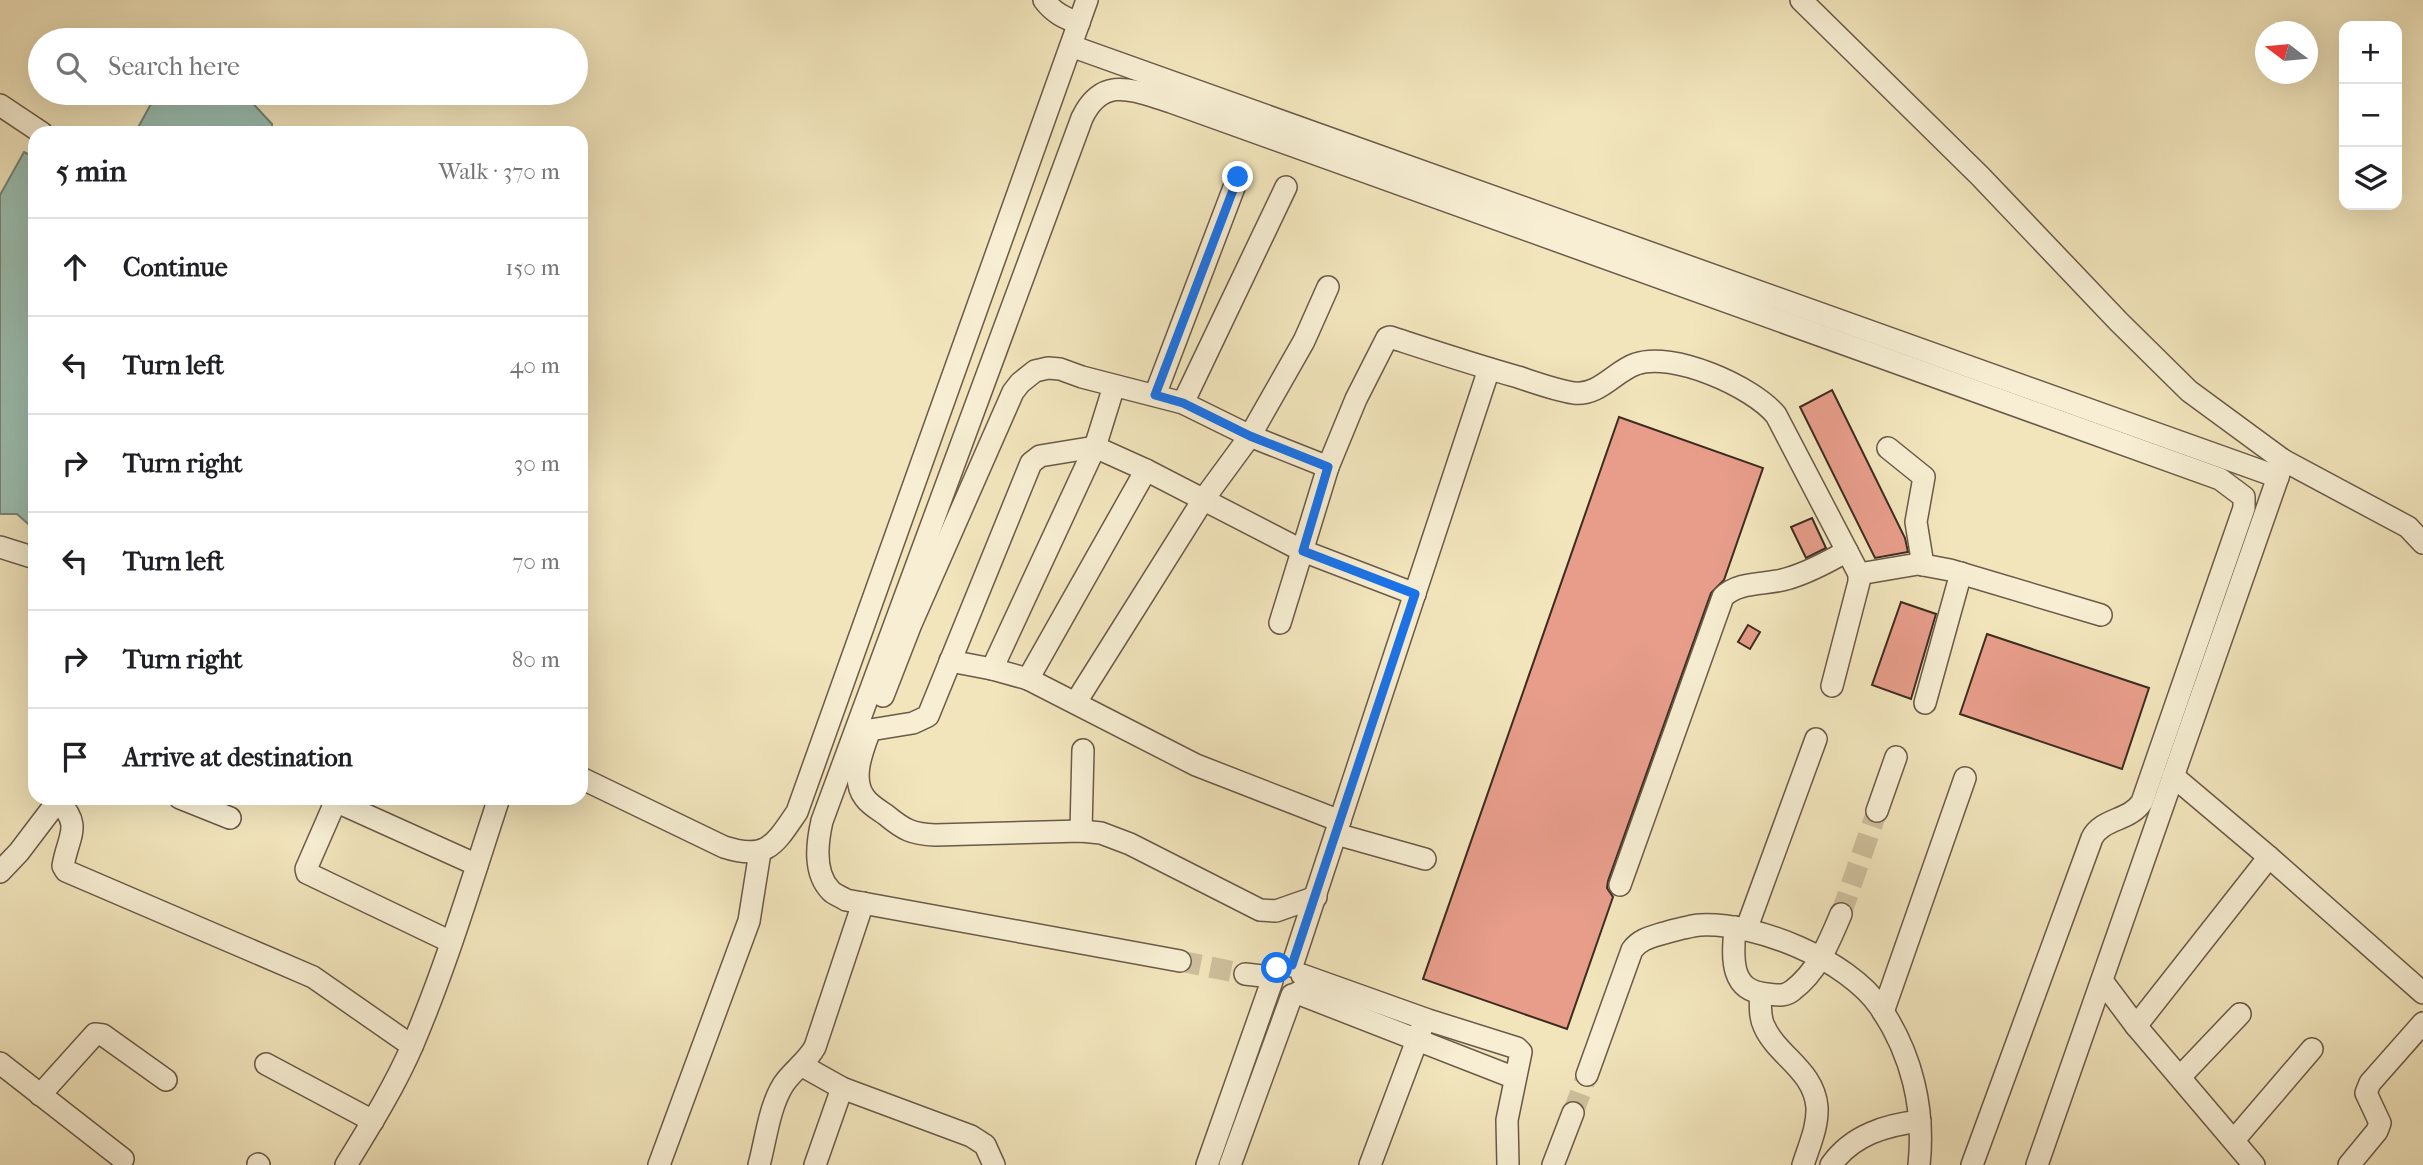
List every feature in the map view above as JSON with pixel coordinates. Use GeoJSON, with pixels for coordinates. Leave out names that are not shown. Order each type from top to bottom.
{"type":"FeatureCollection","features":[{"type":"Feature","properties":{"kind":"street"},"geometry":{"type":"LineString","coordinates":[[1044,0],[1058,14],[1079,23]]}},
{"type":"Feature","properties":{"kind":"street"},"geometry":{"type":"LineString","coordinates":[[588,781],[724,848],[744,854],[760,852],[779,839],[797,811],[1087,0]]}},
{"type":"Feature","properties":{"kind":"street"},"geometry":{"type":"LineString","coordinates":[[1801,0],[1980,176],[2189,391],[2280,468]]}},
{"type":"Feature","properties":{"kind":"street"},"geometry":{"type":"LineString","coordinates":[[1071,46],[2280,468],[2408,527],[2423,542]]}},
{"type":"Feature","properties":{"kind":"street"},"geometry":{"type":"LineString","coordinates":[[1180,961],[846,900],[831,891],[818,862],[817,841],[822,821],[1082,118],[1096,96],[1113,89],[1126,89],[1279,141],[2208,474],[2231,485],[2244,498],[2245,508],[2142,802],[2134,811],[2099,828],[2092,838],[1972,1165]]}},
{"type":"Feature","properties":{"kind":"street"},"geometry":{"type":"LineString","coordinates":[[0,105],[32,126]]}},
{"type":"Feature","properties":{"kind":"street"},"geometry":{"type":"LineString","coordinates":[[1155,395],[1238,177]]}},
{"type":"Feature","properties":{"kind":"street"},"geometry":{"type":"LineString","coordinates":[[1183,403],[1286,187]]}},
{"type":"Feature","properties":{"kind":"street"},"geometry":{"type":"LineString","coordinates":[[1076,702],[1203,500],[1250,436],[1304,341],[1328,287]]}},
{"type":"Feature","properties":{"kind":"street"},"geometry":{"type":"LineString","coordinates":[[1280,623],[1328,467],[1356,399],[1387,338],[1578,393],[1598,388],[1639,363],[1655,361],[1719,377],[1741,387],[1768,405],[1776,415],[1859,574],[1832,686]]}},
{"type":"Feature","properties":{"kind":"street"},"geometry":{"type":"LineString","coordinates":[[1316,897],[1276,911],[1260,910],[1101,833],[1081,831],[919,834],[903,829],[866,799],[861,790],[859,769],[870,730],[911,624],[1013,392],[1028,375],[1048,368],[1183,403],[1250,436],[1328,467]]}},
{"type":"Feature","properties":{"kind":"street"},"geometry":{"type":"LineString","coordinates":[[1230,1165],[1296,982],[1316,897],[1489,369]]}},
{"type":"Feature","properties":{"kind":"street"},"geometry":{"type":"LineString","coordinates":[[992,669],[1095,447],[1114,386]]}},
{"type":"Feature","properties":{"kind":"street"},"geometry":{"type":"LineString","coordinates":[[870,730],[914,723],[928,716],[1031,463],[1040,456],[1095,447],[1146,470],[1303,551],[1415,594]]}},
{"type":"Feature","properties":{"kind":"street"},"geometry":{"type":"LineString","coordinates":[[1888,448],[1924,477],[1916,522],[1923,565]]}},
{"type":"Feature","properties":{"kind":"street"},"geometry":{"type":"LineString","coordinates":[[2037,1165],[2280,468]]}},
{"type":"Feature","properties":{"kind":"street"},"geometry":{"type":"LineString","coordinates":[[1028,679],[1146,470]]}},
{"type":"Feature","properties":{"kind":"street"},"geometry":{"type":"LineString","coordinates":[[0,547],[28,556]]}},
{"type":"Feature","properties":{"kind":"street"},"geometry":{"type":"LineString","coordinates":[[1620,885],[1723,597],[1737,587],[1788,579],[1821,566],[1847,551]]}},
{"type":"Feature","properties":{"kind":"street"},"geometry":{"type":"LineString","coordinates":[[1859,574],[1904,565],[1923,565],[1961,573],[2101,615]]}},
{"type":"Feature","properties":{"kind":"street"},"geometry":{"type":"LineString","coordinates":[[1925,703],[1961,573]]}},
{"type":"Feature","properties":{"kind":"street"},"geometry":{"type":"LineString","coordinates":[[950,661],[1028,679],[1196,765],[1338,828],[1425,859]]}},
{"type":"Feature","properties":{"kind":"street"},"geometry":{"type":"LineString","coordinates":[[1816,739],[1741,929],[1735,972],[1741,982],[1760,993],[1783,995],[1792,991],[1822,959],[1841,914]]}},
{"type":"Feature","properties":{"kind":"street"},"geometry":{"type":"LineString","coordinates":[[1081,831],[1083,750]]}},
{"type":"Feature","properties":{"kind":"street"},"geometry":{"type":"LineString","coordinates":[[1877,811],[1896,757]]}},
{"type":"Feature","properties":{"kind":"street"},"geometry":{"type":"LineString","coordinates":[[2173,776],[2423,993]]}},
{"type":"Feature","properties":{"kind":"street"},"geometry":{"type":"LineString","coordinates":[[1883,1012],[1965,778]]}},
{"type":"Feature","properties":{"kind":"street"},"geometry":{"type":"LineString","coordinates":[[0,872],[19,852],[54,805]]}},
{"type":"Feature","properties":{"kind":"street"},"geometry":{"type":"LineString","coordinates":[[64,805],[72,818],[72,832],[63,866],[66,871],[313,977],[412,1046]]}},
{"type":"Feature","properties":{"kind":"street"},"geometry":{"type":"LineString","coordinates":[[198,805],[230,818]]}},
{"type":"Feature","properties":{"kind":"street"},"geometry":{"type":"LineString","coordinates":[[334,805],[306,869],[307,873],[451,942]]}},
{"type":"Feature","properties":{"kind":"street"},"geometry":{"type":"LineString","coordinates":[[347,805],[477,865]]}},
{"type":"Feature","properties":{"kind":"street"},"geometry":{"type":"LineString","coordinates":[[346,1165],[373,1121],[412,1046],[451,942],[497,805]]}},
{"type":"Feature","properties":{"kind":"street"},"geometry":{"type":"LineString","coordinates":[[659,1165],[749,922],[760,852]]}},
{"type":"Feature","properties":{"kind":"street"},"geometry":{"type":"LineString","coordinates":[[2136,1026],[2269,857]]}},
{"type":"Feature","properties":{"kind":"street"},"geometry":{"type":"LineString","coordinates":[[759,1165],[777,1097],[784,1083],[809,1058],[815,1047],[863,903]]}},
{"type":"Feature","properties":{"kind":"street"},"geometry":{"type":"LineString","coordinates":[[1587,1075],[1636,944],[1644,939],[1699,925],[1741,929],[1796,946],[1822,959],[1853,979],[1883,1012],[1897,1035],[1912,1071],[1922,1141],[1919,1165]]}},
{"type":"Feature","properties":{"kind":"street"},"geometry":{"type":"LineString","coordinates":[[1245,974],[1272,979]]}},
{"type":"Feature","properties":{"kind":"street"},"geometry":{"type":"LineString","coordinates":[[1272,979],[1279,993],[1296,982],[1517,1048],[1521,1052],[1507,1120],[1508,1165]]}},
{"type":"Feature","properties":{"kind":"street"},"geometry":{"type":"LineString","coordinates":[[1208,1165],[1272,979]]}},
{"type":"Feature","properties":{"kind":"street"},"geometry":{"type":"LineString","coordinates":[[1296,982],[1417,1039],[1515,1078]]}},
{"type":"Feature","properties":{"kind":"street"},"geometry":{"type":"LineString","coordinates":[[2103,982],[2136,1026],[2254,1165]]}},
{"type":"Feature","properties":{"kind":"street"},"geometry":{"type":"LineString","coordinates":[[1760,993],[1761,1020],[1765,1028],[1776,1044],[1804,1072],[1815,1097],[1815,1128],[1803,1165]]}},
{"type":"Feature","properties":{"kind":"street"},"geometry":{"type":"LineString","coordinates":[[2180,1077],[2240,1014]]}},
{"type":"Feature","properties":{"kind":"street"},"geometry":{"type":"LineString","coordinates":[[1370,1165],[1425,1019]]}},
{"type":"Feature","properties":{"kind":"street"},"geometry":{"type":"LineString","coordinates":[[2349,1165],[2377,1131],[2380,1123],[2366,1093],[2370,1083],[2423,1023]]}},
{"type":"Feature","properties":{"kind":"street"},"geometry":{"type":"LineString","coordinates":[[40,1095],[95,1034],[103,1035],[166,1080]]}},
{"type":"Feature","properties":{"kind":"street"},"geometry":{"type":"LineString","coordinates":[[2234,1140],[2312,1049]]}},
{"type":"Feature","properties":{"kind":"street"},"geometry":{"type":"LineString","coordinates":[[0,1063],[123,1159]]}},
{"type":"Feature","properties":{"kind":"street"},"geometry":{"type":"LineString","coordinates":[[266,1064],[373,1121]]}},
{"type":"Feature","properties":{"kind":"street"},"geometry":{"type":"LineString","coordinates":[[802,1065],[842,1088],[971,1136],[985,1145],[994,1165]]}},
{"type":"Feature","properties":{"kind":"street"},"geometry":{"type":"LineString","coordinates":[[815,1165],[842,1088]]}},
{"type":"Feature","properties":{"kind":"street"},"geometry":{"type":"LineString","coordinates":[[1553,1165],[1573,1113]]}},
{"type":"Feature","properties":{"kind":"street"},"geometry":{"type":"LineString","coordinates":[[1831,1165],[1847,1147],[1880,1128],[1920,1121]]}},
{"type":"Feature","properties":{"kind":"shaded area"},"geometry":{"type":"Polygon","coordinates":[[[150,105],[254,105],[272,124],[272,126],[139,126],[150,105]]]}},
{"type":"Feature","properties":{"kind":"shaded area"},"geometry":{"type":"Polygon","coordinates":[[[24,152],[28,154],[28,524],[17,514],[0,514],[0,195],[24,152]]]}},
{"type":"Feature","properties":{"kind":"building"},"geometry":{"type":"Polygon","coordinates":[[[1832,390],[1905,538],[1908,552],[1875,558],[1800,407],[1832,390]]]}},
{"type":"Feature","properties":{"kind":"building"},"geometry":{"type":"Polygon","coordinates":[[[1619,417],[1763,468],[1724,580],[1711,593],[1608,881],[1607,888],[1613,897],[1567,1029],[1423,979],[1619,417]]]}},
{"type":"Feature","properties":{"kind":"building"},"geometry":{"type":"Polygon","coordinates":[[[1812,518],[1826,548],[1806,558],[1791,527],[1812,518]]]}},
{"type":"Feature","properties":{"kind":"building"},"geometry":{"type":"Polygon","coordinates":[[[1901,602],[1936,614],[1911,699],[1872,685],[1901,602]]]}},
{"type":"Feature","properties":{"kind":"building"},"geometry":{"type":"Polygon","coordinates":[[[1748,625],[1760,632],[1750,649],[1738,642],[1748,625]]]}},
{"type":"Feature","properties":{"kind":"building"},"geometry":{"type":"Polygon","coordinates":[[[1987,634],[2149,688],[2122,769],[1960,714],[1987,634]]]}},
{"type":"Feature","properties":{"kind":"tunnel"},"geometry":{"type":"LineString","coordinates":[[1841,914],[1877,811]]}},
{"type":"Feature","properties":{"kind":"tunnel"},"geometry":{"type":"LineString","coordinates":[[1180,961],[1245,974]]}},
{"type":"Feature","properties":{"kind":"tunnel"},"geometry":{"type":"LineString","coordinates":[[1573,1113],[1587,1075]]}},
{"type":"Feature","properties":{"kind":"route"},"geometry":{"type":"LineString","coordinates":[[1238,177],[1155,395],[1183,403],[1250,436],[1328,467],[1303,551],[1415,594],[1292,965],[1277,968]]}}]}
